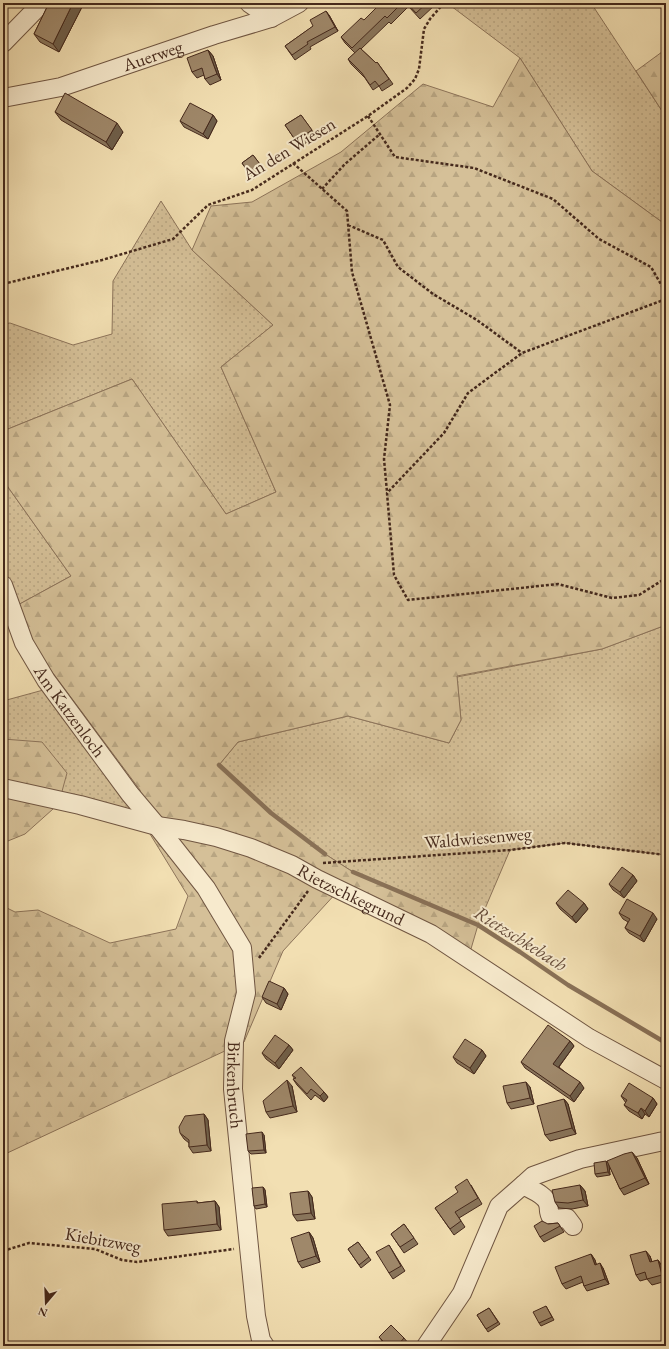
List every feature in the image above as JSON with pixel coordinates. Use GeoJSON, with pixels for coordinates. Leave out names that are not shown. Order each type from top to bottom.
{"type":"FeatureCollection","features":[{"type":"Feature","properties":{"kind":"street"},"geometry":{"type":"LineString","coordinates":[[3,43],[42,3]]}},
{"type":"Feature","properties":{"kind":"street"},"geometry":{"type":"LineString","coordinates":[[249,3],[271,18]]}},
{"type":"Feature","properties":{"kind":"street","name":"Auerweg"},"geometry":{"type":"LineString","coordinates":[[3,98],[61,87],[214,35],[271,18],[299,3]]}},
{"type":"Feature","properties":{"kind":"street","name":"Am Katzenloch"},"geometry":{"type":"LineString","coordinates":[[3,585],[24,643],[46,680],[130,794],[157,826]]}},
{"type":"Feature","properties":{"kind":"street","name":"Rietzschkegrund"},"geometry":{"type":"LineString","coordinates":[[3,788],[80,805],[157,826],[216,837],[251,848],[292,865],[317,879],[431,934],[589,1038],[666,1080]]}},
{"type":"Feature","properties":{"kind":"street","name":"Birkenbruch"},"geometry":{"type":"LineString","coordinates":[[157,826],[206,888],[242,948],[246,993],[234,1041],[233,1089],[256,1316],[265,1346]]}},
{"type":"Feature","properties":{"kind":"street"},"geometry":{"type":"LineString","coordinates":[[426,1346],[462,1293],[498,1206],[533,1176],[580,1158],[666,1141]]}},
{"type":"Feature","properties":{"kind":"street"},"geometry":{"type":"LineString","coordinates":[[523,1185],[544,1196],[548,1204],[548,1212],[552,1218],[567,1218],[572,1226]]}},
{"type":"Feature","properties":{"kind":"path","name":"An den Wiesen"},"geometry":{"type":"LineString","coordinates":[[3,284],[102,260],[173,239],[208,205],[252,190],[368,116],[407,88],[419,69],[424,29],[430,19],[444,3]]}},
{"type":"Feature","properties":{"kind":"path"},"geometry":{"type":"LineString","coordinates":[[368,116],[395,157],[474,168],[553,199],[599,239],[651,267],[666,294]]}},
{"type":"Feature","properties":{"kind":"path"},"geometry":{"type":"LineString","coordinates":[[322,189],[345,164],[380,134]]}},
{"type":"Feature","properties":{"kind":"path"},"geometry":{"type":"LineString","coordinates":[[293,163],[347,211],[352,272],[390,405],[384,459],[394,575],[408,600],[558,584],[612,598],[639,595],[666,578]]}},
{"type":"Feature","properties":{"kind":"path"},"geometry":{"type":"LineString","coordinates":[[348,225],[383,240],[398,267],[433,294],[477,320],[522,353]]}},
{"type":"Feature","properties":{"kind":"path"},"geometry":{"type":"LineString","coordinates":[[387,493],[444,433],[468,392],[522,353],[666,299]]}},
{"type":"Feature","properties":{"kind":"path","name":"Waldwiesenweg"},"geometry":{"type":"LineString","coordinates":[[292,865],[510,850],[565,843],[666,855]]}},
{"type":"Feature","properties":{"kind":"path"},"geometry":{"type":"LineString","coordinates":[[245,976],[317,879]]}},
{"type":"Feature","properties":{"kind":"path","name":"Kiebitzweg"},"geometry":{"type":"LineString","coordinates":[[3,1251],[29,1243],[95,1249],[122,1260],[137,1262],[248,1247]]}},
{"type":"Feature","properties":{"kind":"green space"},"geometry":{"type":"Polygon","coordinates":[[[453,3],[591,3],[666,117],[666,225],[592,171],[520,58],[451,6],[453,3]]]}},
{"type":"Feature","properties":{"kind":"green space"},"geometry":{"type":"Polygon","coordinates":[[[666,49],[666,117],[636,71],[666,49]]]}},
{"type":"Feature","properties":{"kind":"green space"},"geometry":{"type":"Polygon","coordinates":[[[520,58],[592,171],[666,225],[666,625],[602,649],[457,676],[461,720],[449,743],[348,716],[238,742],[219,765],[271,813],[325,854],[353,872],[478,925],[468,959],[338,891],[283,951],[244,1042],[3,1155],[3,906],[15,912],[38,910],[110,943],[176,929],[188,896],[150,834],[140,790],[29,641],[16,606],[71,576],[3,480],[3,431],[132,379],[226,514],[276,492],[221,367],[273,325],[192,250],[211,206],[252,202],[341,152],[423,84],[493,107],[520,58]]]}},
{"type":"Feature","properties":{"kind":"green space"},"geometry":{"type":"Polygon","coordinates":[[[161,201],[192,250],[273,325],[221,367],[276,492],[226,514],[132,379],[3,431],[3,324],[10,323],[73,345],[112,334],[113,281],[161,201]]]}},
{"type":"Feature","properties":{"kind":"green space"},"geometry":{"type":"Polygon","coordinates":[[[3,480],[71,576],[16,606],[3,571],[3,480]]]}},
{"type":"Feature","properties":{"kind":"green space"},"geometry":{"type":"Polygon","coordinates":[[[666,625],[666,855],[565,843],[510,850],[478,925],[353,872],[325,854],[271,813],[219,765],[238,742],[348,716],[449,743],[461,720],[457,677],[602,649],[666,625]]]}},
{"type":"Feature","properties":{"kind":"green space"},"geometry":{"type":"Polygon","coordinates":[[[47,689],[138,816],[61,795],[3,739],[3,701],[47,689]]]}},
{"type":"Feature","properties":{"kind":"green space"},"geometry":{"type":"Polygon","coordinates":[[[3,739],[42,742],[67,773],[61,795],[53,809],[25,834],[3,843],[3,739]]]}},
{"type":"Feature","properties":{"kind":"building"},"geometry":{"type":"Polygon","coordinates":[[[49,3],[73,3],[53,44],[34,34],[49,3]]]}},
{"type":"Feature","properties":{"kind":"building"},"geometry":{"type":"Polygon","coordinates":[[[381,3],[402,3],[387,18],[385,16],[352,48],[341,37],[361,18],[364,20],[381,3]]]}},
{"type":"Feature","properties":{"kind":"building"},"geometry":{"type":"Polygon","coordinates":[[[407,3],[427,3],[416,13],[407,3]]]}},
{"type":"Feature","properties":{"kind":"building"},"geometry":{"type":"Polygon","coordinates":[[[326,11],[335,27],[307,42],[308,44],[292,55],[285,46],[313,26],[310,20],[326,11]]]}},
{"type":"Feature","properties":{"kind":"building"},"geometry":{"type":"Polygon","coordinates":[[[360,48],[376,63],[377,62],[389,79],[379,86],[375,81],[370,85],[362,73],[348,59],[360,48]]]}},
{"type":"Feature","properties":{"kind":"building"},"geometry":{"type":"Polygon","coordinates":[[[208,50],[217,74],[205,79],[202,68],[192,72],[187,58],[208,50]]]}},
{"type":"Feature","properties":{"kind":"building"},"geometry":{"type":"Polygon","coordinates":[[[65,93],[117,123],[106,142],[55,112],[65,93]]]}},
{"type":"Feature","properties":{"kind":"building"},"geometry":{"type":"Polygon","coordinates":[[[190,103],[213,115],[203,134],[180,121],[190,103]]]}},
{"type":"Feature","properties":{"kind":"building"},"geometry":{"type":"Polygon","coordinates":[[[301,115],[312,130],[296,141],[285,125],[301,115]]]}},
{"type":"Feature","properties":{"kind":"building"},"geometry":{"type":"Polygon","coordinates":[[[253,155],[263,168],[251,176],[242,163],[253,155]]]}},
{"type":"Feature","properties":{"kind":"building"},"geometry":{"type":"Polygon","coordinates":[[[622,867],[633,875],[620,892],[609,884],[622,867]]]}},
{"type":"Feature","properties":{"kind":"building"},"geometry":{"type":"Polygon","coordinates":[[[568,890],[584,903],[572,917],[556,903],[568,890]]]}},
{"type":"Feature","properties":{"kind":"building"},"geometry":{"type":"Polygon","coordinates":[[[627,899],[653,913],[640,936],[625,928],[630,919],[619,913],[627,899]]]}},
{"type":"Feature","properties":{"kind":"building"},"geometry":{"type":"Polygon","coordinates":[[[269,981],[284,988],[277,1004],[262,997],[269,981]]]}},
{"type":"Feature","properties":{"kind":"building"},"geometry":{"type":"Polygon","coordinates":[[[548,1025],[570,1041],[553,1064],[580,1082],[570,1096],[521,1062],[548,1025]]]}},
{"type":"Feature","properties":{"kind":"building"},"geometry":{"type":"Polygon","coordinates":[[[275,1035],[289,1045],[275,1063],[262,1053],[275,1035]]]}},
{"type":"Feature","properties":{"kind":"building"},"geometry":{"type":"Polygon","coordinates":[[[465,1039],[482,1050],[470,1068],[453,1057],[465,1039]]]}},
{"type":"Feature","properties":{"kind":"building"},"geometry":{"type":"Polygon","coordinates":[[[301,1067],[324,1092],[320,1096],[311,1089],[307,1094],[293,1079],[296,1078],[292,1075],[301,1067]]]}},
{"type":"Feature","properties":{"kind":"building"},"geometry":{"type":"Polygon","coordinates":[[[287,1080],[293,1106],[266,1112],[263,1101],[287,1080]]]}},
{"type":"Feature","properties":{"kind":"building"},"geometry":{"type":"Polygon","coordinates":[[[526,1082],[530,1098],[507,1103],[503,1086],[526,1082]]]}},
{"type":"Feature","properties":{"kind":"building"},"geometry":{"type":"Polygon","coordinates":[[[629,1083],[653,1098],[645,1111],[641,1108],[638,1113],[624,1105],[627,1100],[621,1096],[629,1083]]]}},
{"type":"Feature","properties":{"kind":"building"},"geometry":{"type":"Polygon","coordinates":[[[564,1099],[572,1128],[545,1135],[537,1106],[564,1099]]]}},
{"type":"Feature","properties":{"kind":"building"},"geometry":{"type":"Polygon","coordinates":[[[204,1114],[207,1145],[189,1147],[189,1140],[180,1133],[179,1127],[185,1116],[204,1114]]]}},
{"type":"Feature","properties":{"kind":"building"},"geometry":{"type":"Polygon","coordinates":[[[262,1132],[264,1150],[248,1151],[246,1134],[262,1132]]]}},
{"type":"Feature","properties":{"kind":"building"},"geometry":{"type":"Polygon","coordinates":[[[632,1152],[645,1178],[620,1189],[607,1161],[632,1152]]]}},
{"type":"Feature","properties":{"kind":"building"},"geometry":{"type":"Polygon","coordinates":[[[606,1161],[608,1172],[595,1174],[594,1163],[606,1161]]]}},
{"type":"Feature","properties":{"kind":"building"},"geometry":{"type":"Polygon","coordinates":[[[467,1179],[478,1198],[455,1212],[461,1221],[450,1229],[435,1208],[458,1192],[455,1187],[467,1179]]]}},
{"type":"Feature","properties":{"kind":"building"},"geometry":{"type":"Polygon","coordinates":[[[580,1185],[583,1200],[568,1203],[555,1202],[552,1190],[580,1185]]]}},
{"type":"Feature","properties":{"kind":"building"},"geometry":{"type":"Polygon","coordinates":[[[263,1187],[265,1204],[254,1206],[252,1188],[263,1187]]]}},
{"type":"Feature","properties":{"kind":"building"},"geometry":{"type":"Polygon","coordinates":[[[308,1191],[311,1213],[293,1215],[290,1193],[308,1191]]]}},
{"type":"Feature","properties":{"kind":"building"},"geometry":{"type":"Polygon","coordinates":[[[197,1201],[197,1203],[215,1201],[217,1224],[164,1230],[162,1204],[197,1201]]]}},
{"type":"Feature","properties":{"kind":"building"},"geometry":{"type":"Polygon","coordinates":[[[542,1221],[548,1224],[558,1223],[560,1226],[540,1237],[534,1226],[542,1221]]]}},
{"type":"Feature","properties":{"kind":"building"},"geometry":{"type":"Polygon","coordinates":[[[404,1224],[414,1238],[400,1247],[391,1234],[404,1224]]]}},
{"type":"Feature","properties":{"kind":"building"},"geometry":{"type":"Polygon","coordinates":[[[309,1232],[316,1256],[298,1262],[291,1238],[309,1232]]]}},
{"type":"Feature","properties":{"kind":"building"},"geometry":{"type":"Polygon","coordinates":[[[358,1242],[369,1257],[359,1265],[348,1249],[358,1242]]]}},
{"type":"Feature","properties":{"kind":"building"},"geometry":{"type":"Polygon","coordinates":[[[389,1245],[401,1266],[389,1273],[376,1252],[389,1245]]]}},
{"type":"Feature","properties":{"kind":"building"},"geometry":{"type":"Polygon","coordinates":[[[646,1251],[650,1262],[658,1260],[662,1275],[647,1279],[645,1272],[636,1275],[630,1255],[646,1251]]]}},
{"type":"Feature","properties":{"kind":"building"},"geometry":{"type":"Polygon","coordinates":[[[591,1254],[595,1265],[600,1263],[605,1279],[584,1286],[581,1276],[562,1284],[555,1267],[591,1254]]]}},
{"type":"Feature","properties":{"kind":"building"},"geometry":{"type":"Polygon","coordinates":[[[546,1306],[552,1317],[539,1323],[533,1312],[546,1306]]]}},
{"type":"Feature","properties":{"kind":"building"},"geometry":{"type":"Polygon","coordinates":[[[489,1308],[498,1322],[486,1329],[477,1315],[489,1308]]]}},
{"type":"Feature","properties":{"kind":"building"},"geometry":{"type":"Polygon","coordinates":[[[391,1325],[404,1338],[397,1346],[388,1346],[379,1337],[391,1325]]]}},
{"type":"Feature","properties":{"kind":"waterway","name":"Rietzschkebach"},"geometry":{"type":"LineString","coordinates":[[219,765],[271,813],[325,854]]}},
{"type":"Feature","properties":{"kind":"waterway","name":"Rietzschkebach"},"geometry":{"type":"LineString","coordinates":[[353,872],[478,925],[568,985],[666,1043]]}}]}
